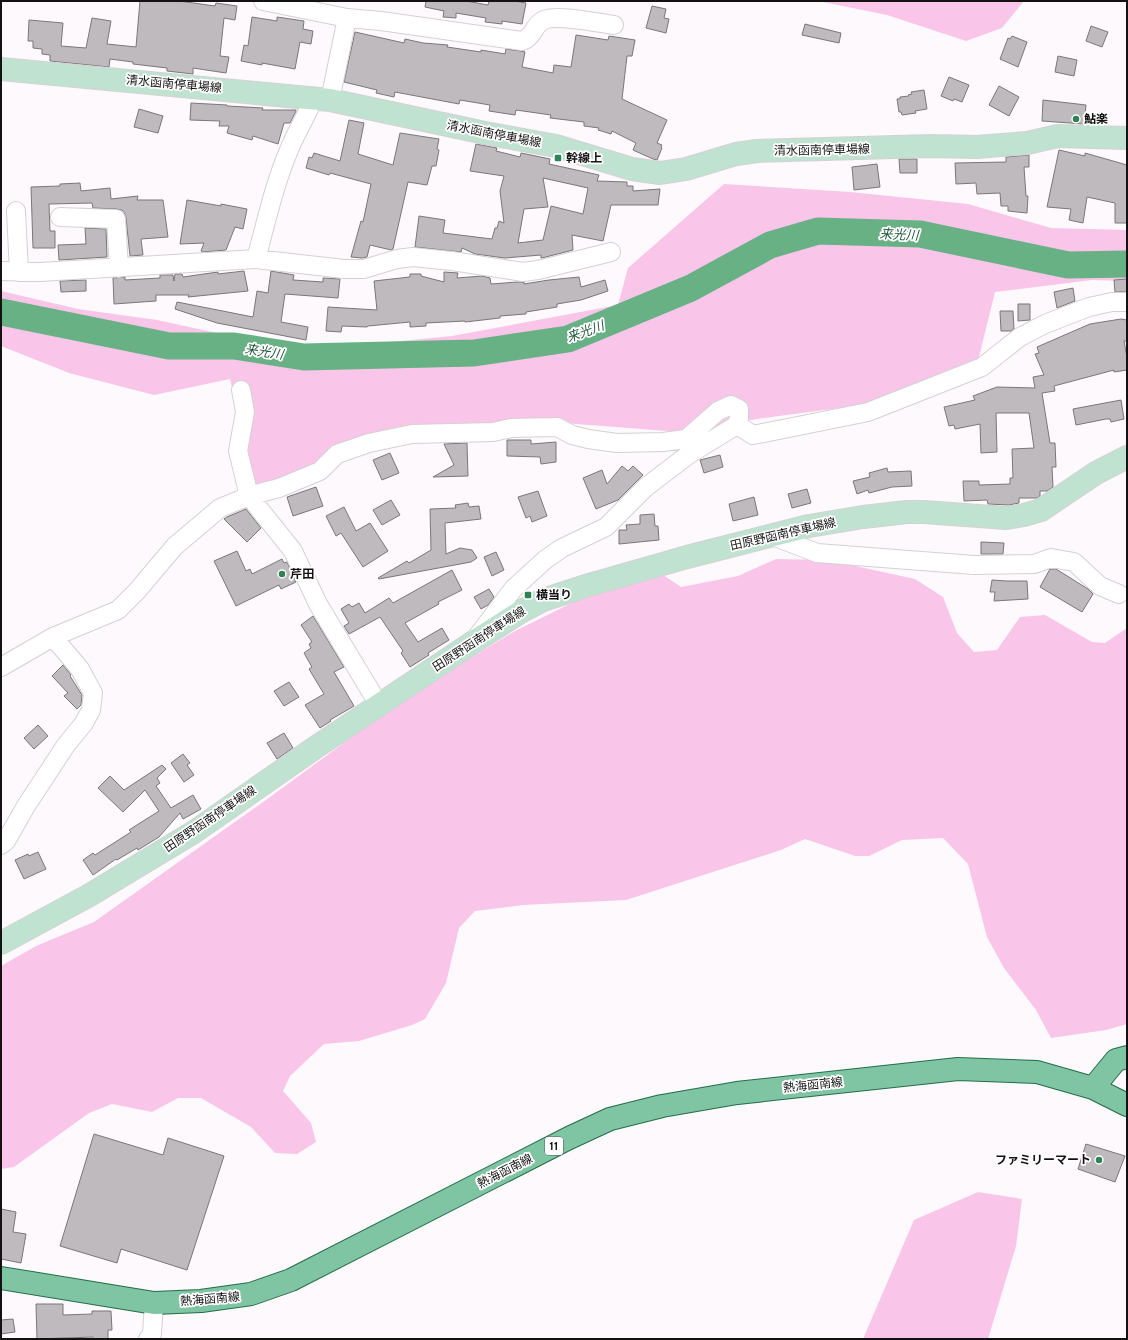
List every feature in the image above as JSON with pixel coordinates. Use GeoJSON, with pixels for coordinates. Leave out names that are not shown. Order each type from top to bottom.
{"type":"FeatureCollection","features":[{"type":"Feature","properties":{"kind":"main road","name":"清水函南停車場線"},"geometry":{"type":"LineString","coordinates":[[1,68],[322,99],[485,133],[556,146],[632,169],[660,173],[686,168],[736,154],[757,151],[977,147],[1027,143],[1058,136],[1127,138]]}},
{"type":"Feature","properties":{"kind":"main road","name":"田原野函南停車場線"},"geometry":{"type":"LineString","coordinates":[[1,943],[88,896],[194,832],[472,643],[522,611],[543,600],[679,559],[809,526],[862,516],[907,512],[1006,518],[1024,515],[1041,510],[1096,473],[1127,457]]}},
{"type":"Feature","properties":{"kind":"main road"},"geometry":{"type":"LineString","coordinates":[[1093,1088],[1116,1060],[1127,1057]]}},
{"type":"Feature","properties":{"kind":"main road","name":"熱海函南線"},"geometry":{"type":"LineString","coordinates":[[1,1278],[154,1303],[201,1301],[251,1294],[291,1280],[569,1138],[610,1119],[662,1106],[737,1093],[958,1069],[1036,1072],[1093,1088],[1127,1105]]}},
{"type":"Feature","properties":{"kind":"street"},"geometry":{"type":"LineString","coordinates":[[263,1],[347,18],[381,21],[522,41],[527,39],[536,25],[554,17],[614,25]]}},
{"type":"Feature","properties":{"kind":"street"},"geometry":{"type":"LineString","coordinates":[[256,260],[289,148],[310,110],[322,99],[347,18]]}},
{"type":"Feature","properties":{"kind":"street"},"geometry":{"type":"LineString","coordinates":[[16,211],[19,272]]}},
{"type":"Feature","properties":{"kind":"street"},"geometry":{"type":"LineString","coordinates":[[60,217],[116,219],[119,268]]}},
{"type":"Feature","properties":{"kind":"street"},"geometry":{"type":"LineString","coordinates":[[1,271],[40,272],[256,260],[344,269],[364,269],[397,259],[413,257],[452,261],[523,272],[538,270],[611,252]]}},
{"type":"Feature","properties":{"kind":"street"},"geometry":{"type":"LineString","coordinates":[[737,425],[753,435],[868,412],[982,367],[1020,337],[1045,324],[1089,307],[1112,302],[1127,302]]}},
{"type":"Feature","properties":{"kind":"street"},"geometry":{"type":"LineString","coordinates":[[241,390],[245,412],[238,451],[249,496],[293,551],[318,604],[379,705]]}},
{"type":"Feature","properties":{"kind":"street"},"geometry":{"type":"LineString","coordinates":[[1,667],[53,638],[118,610],[137,591],[175,546],[220,508],[249,496],[279,488],[320,471],[337,454],[369,443],[412,434],[493,432],[512,428],[557,427],[572,435],[588,439],[617,442],[663,442],[686,439],[718,411],[731,406],[739,409],[737,425],[688,455],[652,482],[606,527],[562,548],[546,559],[514,588],[472,643]]}},
{"type":"Feature","properties":{"kind":"street"},"geometry":{"type":"LineString","coordinates":[[770,536],[817,553],[974,565],[1034,564],[1051,558],[1074,562],[1100,586],[1119,594]]}},
{"type":"Feature","properties":{"kind":"street"},"geometry":{"type":"LineString","coordinates":[[1,845],[6,841],[26,806],[66,745],[84,723],[91,710],[93,693],[90,687],[80,669],[53,638]]}},
{"type":"Feature","properties":{"kind":"street"},"geometry":{"type":"LineString","coordinates":[[148,1339],[152,1334],[154,1303]]}},
{"type":"Feature","properties":{"kind":"shaded area"},"geometry":{"type":"Polygon","coordinates":[[[818,1],[1024,1],[1002,28],[966,41],[887,15],[818,1]]]}},
{"type":"Feature","properties":{"kind":"shaded area"},"geometry":{"type":"Polygon","coordinates":[[[724,184],[850,192],[968,204],[1051,228],[1127,230],[1127,281],[1092,280],[995,292],[977,365],[862,405],[757,419],[681,432],[537,421],[351,439],[314,466],[256,488],[230,379],[154,395],[69,373],[1,346],[1,291],[78,309],[157,320],[300,351],[452,336],[618,305],[628,268],[724,184]]]}},
{"type":"Feature","properties":{"kind":"shaded area"},"geometry":{"type":"Polygon","coordinates":[[[776,559],[828,560],[915,579],[943,597],[957,633],[974,652],[997,650],[1020,617],[1045,615],[1092,642],[1105,643],[1127,628],[1127,1024],[1106,1030],[1051,1038],[1036,1010],[1004,968],[987,937],[968,864],[943,838],[902,840],[869,856],[855,856],[805,839],[781,850],[626,900],[523,905],[475,911],[459,928],[446,983],[425,1019],[412,1025],[359,1041],[324,1044],[290,1076],[283,1091],[311,1123],[316,1142],[297,1154],[275,1153],[251,1127],[201,1098],[178,1098],[152,1112],[112,1104],[89,1113],[14,1167],[1,1169],[1,966],[36,946],[94,922],[266,800],[405,698],[515,631],[592,593],[663,575],[681,587],[738,576],[776,559]]]}},
{"type":"Feature","properties":{"kind":"shaded area"},"geometry":{"type":"Polygon","coordinates":[[[978,1192],[1022,1199],[1016,1246],[988,1339],[863,1339],[914,1220],[978,1192]]]}},
{"type":"Feature","properties":{"kind":"building"},"geometry":{"type":"Polygon","coordinates":[[[140,1],[179,1],[215,6],[216,3],[237,6],[235,20],[224,18],[220,56],[229,57],[226,73],[193,68],[193,74],[167,71],[167,68],[133,64],[133,62],[110,59],[109,67],[50,61],[50,55],[42,54],[42,49],[33,48],[33,41],[28,41],[29,20],[63,23],[61,46],[86,48],[92,18],[111,21],[107,44],[136,47],[140,1]]]}},
{"type":"Feature","properties":{"kind":"building"},"geometry":{"type":"Polygon","coordinates":[[[426,1],[466,1],[488,5],[489,1],[515,1],[526,3],[522,24],[502,21],[502,24],[485,22],[486,18],[456,13],[456,18],[443,17],[444,11],[425,7],[426,1]]]}},
{"type":"Feature","properties":{"kind":"building"},"geometry":{"type":"Polygon","coordinates":[[[652,6],[666,9],[664,18],[669,19],[666,33],[646,28],[652,6]]]}},
{"type":"Feature","properties":{"kind":"building"},"geometry":{"type":"Polygon","coordinates":[[[252,17],[277,21],[277,17],[304,21],[303,29],[313,31],[311,44],[300,42],[295,69],[241,61],[244,45],[248,46],[252,17]]]}},
{"type":"Feature","properties":{"kind":"building"},"geometry":{"type":"Polygon","coordinates":[[[805,24],[841,33],[839,43],[802,35],[805,24]]]}},
{"type":"Feature","properties":{"kind":"building"},"geometry":{"type":"Polygon","coordinates":[[[1091,26],[1108,32],[1102,47],[1086,41],[1091,26]]]}},
{"type":"Feature","properties":{"kind":"building"},"geometry":{"type":"Polygon","coordinates":[[[355,32],[404,43],[405,39],[423,43],[448,45],[447,47],[481,52],[481,50],[505,54],[506,49],[521,51],[525,52],[522,67],[553,73],[554,65],[571,67],[576,35],[608,40],[609,36],[635,40],[632,56],[627,56],[622,99],[667,120],[657,143],[662,145],[662,148],[657,160],[633,150],[636,143],[612,131],[611,134],[598,130],[599,128],[584,126],[584,122],[550,118],[551,115],[516,110],[515,115],[489,111],[490,105],[460,100],[459,104],[395,92],[394,97],[376,93],[377,90],[344,82],[355,32]]]}},
{"type":"Feature","properties":{"kind":"building"},"geometry":{"type":"Polygon","coordinates":[[[1012,36],[1027,42],[1018,67],[1000,59],[1008,38],[1010,39],[1012,36]]]}},
{"type":"Feature","properties":{"kind":"building"},"geometry":{"type":"Polygon","coordinates":[[[1058,56],[1077,60],[1074,76],[1055,72],[1058,56]]]}},
{"type":"Feature","properties":{"kind":"building"},"geometry":{"type":"Polygon","coordinates":[[[949,77],[969,85],[962,102],[954,99],[953,101],[941,96],[949,77]]]}},
{"type":"Feature","properties":{"kind":"building"},"geometry":{"type":"Polygon","coordinates":[[[999,86],[1019,97],[1009,116],[989,105],[999,86]]]}},
{"type":"Feature","properties":{"kind":"building"},"geometry":{"type":"Polygon","coordinates":[[[924,90],[927,109],[915,111],[916,113],[902,115],[901,112],[899,112],[897,99],[900,99],[900,97],[909,96],[908,95],[912,94],[911,92],[924,90]]]}},
{"type":"Feature","properties":{"kind":"building"},"geometry":{"type":"Polygon","coordinates":[[[1043,100],[1086,105],[1084,124],[1042,121],[1043,100]]]}},
{"type":"Feature","properties":{"kind":"building"},"geometry":{"type":"Polygon","coordinates":[[[191,103],[263,108],[262,110],[296,111],[290,123],[284,123],[278,144],[253,136],[252,140],[227,133],[229,126],[219,126],[220,121],[190,120],[191,103]]]}},
{"type":"Feature","properties":{"kind":"building"},"geometry":{"type":"Polygon","coordinates":[[[139,109],[163,116],[158,133],[134,127],[139,109]]]}},
{"type":"Feature","properties":{"kind":"building"},"geometry":{"type":"Polygon","coordinates":[[[349,120],[364,123],[358,154],[393,165],[400,133],[439,139],[437,149],[439,150],[436,166],[432,166],[427,185],[408,182],[393,249],[391,250],[370,245],[367,257],[362,258],[351,257],[361,221],[363,222],[371,184],[330,173],[329,175],[306,168],[309,157],[312,158],[314,153],[340,161],[349,120]]]}},
{"type":"Feature","properties":{"kind":"building"},"geometry":{"type":"Polygon","coordinates":[[[476,144],[497,148],[496,151],[520,157],[521,153],[550,159],[549,164],[599,175],[597,181],[627,182],[627,186],[633,186],[633,191],[660,189],[658,205],[611,205],[603,241],[572,235],[573,250],[542,258],[541,255],[505,258],[475,254],[462,248],[461,252],[415,247],[419,216],[445,220],[443,233],[492,239],[499,221],[504,223],[500,191],[504,176],[470,171],[476,144]],[[543,178],[548,207],[524,209],[518,243],[543,240],[551,206],[583,214],[588,188],[543,178]]]}},
{"type":"Feature","properties":{"kind":"building"},"geometry":{"type":"Polygon","coordinates":[[[1059,150],[1085,156],[1085,153],[1127,165],[1127,223],[1115,223],[1115,203],[1087,197],[1083,223],[1069,220],[1071,209],[1047,207],[1059,150]]]}},
{"type":"Feature","properties":{"kind":"building"},"geometry":{"type":"Polygon","coordinates":[[[1029,155],[1029,167],[1024,167],[1026,196],[1028,196],[1027,213],[1008,211],[1008,206],[1001,206],[1000,193],[977,194],[976,183],[956,184],[955,163],[1006,162],[1006,157],[1029,155]]]}},
{"type":"Feature","properties":{"kind":"building"},"geometry":{"type":"Polygon","coordinates":[[[899,159],[917,159],[917,173],[900,173],[899,159]]]}},
{"type":"Feature","properties":{"kind":"building"},"geometry":{"type":"Polygon","coordinates":[[[877,164],[880,187],[854,190],[852,167],[877,164]]]}},
{"type":"Feature","properties":{"kind":"building"},"geometry":{"type":"Polygon","coordinates":[[[80,183],[81,191],[110,188],[111,199],[138,196],[137,200],[163,200],[168,237],[141,239],[143,255],[130,256],[126,218],[122,210],[93,208],[92,203],[49,204],[50,231],[55,231],[55,248],[33,248],[31,187],[60,186],[60,184],[80,183]]]}},
{"type":"Feature","properties":{"kind":"building"},"geometry":{"type":"Polygon","coordinates":[[[187,200],[247,209],[243,229],[235,227],[226,250],[203,252],[201,251],[204,243],[180,244],[187,200]]]}},
{"type":"Feature","properties":{"kind":"building"},"geometry":{"type":"Polygon","coordinates":[[[85,228],[106,229],[107,257],[59,260],[58,245],[86,244],[85,228]]]}},
{"type":"Feature","properties":{"kind":"building"},"geometry":{"type":"Polygon","coordinates":[[[244,271],[248,291],[188,297],[189,295],[156,295],[156,301],[114,304],[113,278],[125,277],[125,280],[160,278],[160,275],[173,275],[174,281],[175,274],[182,274],[183,277],[218,272],[218,274],[244,271]]]}},
{"type":"Feature","properties":{"kind":"building"},"geometry":{"type":"Polygon","coordinates":[[[271,271],[294,275],[293,280],[323,282],[323,278],[340,279],[338,298],[285,294],[281,322],[308,327],[306,340],[217,323],[175,309],[177,302],[253,317],[257,291],[268,293],[271,271]]]}},
{"type":"Feature","properties":{"kind":"building"},"geometry":{"type":"Polygon","coordinates":[[[444,272],[458,273],[457,278],[482,276],[490,278],[491,284],[524,282],[524,284],[579,277],[581,287],[605,280],[608,291],[581,300],[557,304],[557,307],[526,312],[526,314],[500,316],[500,318],[465,322],[426,323],[426,326],[410,327],[410,322],[367,327],[342,326],[341,332],[326,331],[328,307],[377,310],[374,281],[410,277],[410,274],[421,274],[421,276],[444,282],[444,272]]]}},
{"type":"Feature","properties":{"kind":"building"},"geometry":{"type":"Polygon","coordinates":[[[1127,279],[1127,292],[1115,292],[1114,280],[1127,279]]]}},
{"type":"Feature","properties":{"kind":"building"},"geometry":{"type":"Polygon","coordinates":[[[86,280],[86,291],[61,292],[60,281],[86,280]]]}},
{"type":"Feature","properties":{"kind":"building"},"geometry":{"type":"Polygon","coordinates":[[[1073,288],[1075,301],[1057,308],[1054,292],[1073,288]]]}},
{"type":"Feature","properties":{"kind":"building"},"geometry":{"type":"Polygon","coordinates":[[[1018,304],[1030,304],[1030,320],[1018,321],[1018,304]]]}},
{"type":"Feature","properties":{"kind":"building"},"geometry":{"type":"Polygon","coordinates":[[[1000,311],[1013,311],[1014,329],[1011,331],[1001,331],[1000,311]]]}},
{"type":"Feature","properties":{"kind":"building"},"geometry":{"type":"Polygon","coordinates":[[[1121,319],[1127,320],[1127,341],[1124,341],[1127,357],[1127,370],[1114,372],[1114,370],[1054,386],[1055,391],[1042,393],[1050,443],[1055,443],[1056,467],[1052,467],[1053,487],[1047,491],[1040,491],[1040,496],[1037,498],[1019,498],[1019,503],[1009,505],[988,504],[987,500],[964,501],[963,481],[979,481],[979,485],[1010,484],[1010,478],[1013,478],[1012,449],[1034,448],[1029,413],[996,413],[997,452],[981,453],[980,424],[955,429],[954,425],[949,426],[944,407],[975,400],[973,396],[997,387],[1035,388],[1033,377],[1044,375],[1035,354],[1039,353],[1037,347],[1090,324],[1121,319]]]}},
{"type":"Feature","properties":{"kind":"building"},"geometry":{"type":"Polygon","coordinates":[[[1121,400],[1124,419],[1111,422],[1110,419],[1106,419],[1076,425],[1073,409],[1121,400]]]}},
{"type":"Feature","properties":{"kind":"building"},"geometry":{"type":"Polygon","coordinates":[[[507,440],[531,440],[531,444],[556,442],[556,462],[541,464],[540,457],[507,456],[507,440]]]}},
{"type":"Feature","properties":{"kind":"building"},"geometry":{"type":"Polygon","coordinates":[[[467,443],[468,476],[433,477],[454,465],[444,444],[467,443]]]}},
{"type":"Feature","properties":{"kind":"building"},"geometry":{"type":"Polygon","coordinates":[[[390,453],[399,473],[382,480],[373,460],[390,453]]]}},
{"type":"Feature","properties":{"kind":"building"},"geometry":{"type":"Polygon","coordinates":[[[720,455],[723,467],[704,473],[700,460],[720,455]]]}},
{"type":"Feature","properties":{"kind":"building"},"geometry":{"type":"Polygon","coordinates":[[[622,466],[628,471],[633,466],[643,475],[618,500],[596,509],[583,478],[602,470],[607,484],[622,466]]]}},
{"type":"Feature","properties":{"kind":"building"},"geometry":{"type":"Polygon","coordinates":[[[887,468],[888,472],[911,471],[912,486],[892,487],[869,493],[868,490],[857,494],[853,481],[870,477],[869,473],[887,468]]]}},
{"type":"Feature","properties":{"kind":"building"},"geometry":{"type":"Polygon","coordinates":[[[316,487],[323,506],[293,516],[287,497],[316,487]]]}},
{"type":"Feature","properties":{"kind":"building"},"geometry":{"type":"Polygon","coordinates":[[[807,489],[811,503],[792,508],[788,494],[807,489]]]}},
{"type":"Feature","properties":{"kind":"building"},"geometry":{"type":"Polygon","coordinates":[[[538,491],[547,516],[532,522],[530,516],[526,518],[518,497],[538,491]]]}},
{"type":"Feature","properties":{"kind":"building"},"geometry":{"type":"Polygon","coordinates":[[[754,497],[758,515],[733,521],[729,504],[754,497]]]}},
{"type":"Feature","properties":{"kind":"building"},"geometry":{"type":"Polygon","coordinates":[[[391,500],[400,515],[382,525],[373,510],[391,500]]]}},
{"type":"Feature","properties":{"kind":"building"},"geometry":{"type":"Polygon","coordinates":[[[468,503],[469,507],[479,506],[481,519],[445,523],[446,554],[460,548],[472,550],[477,558],[471,562],[378,578],[407,561],[409,563],[431,550],[430,509],[456,508],[455,505],[468,503]]]}},
{"type":"Feature","properties":{"kind":"building"},"geometry":{"type":"Polygon","coordinates":[[[344,507],[356,531],[370,523],[388,551],[363,567],[341,533],[336,536],[326,516],[344,507]]]}},
{"type":"Feature","properties":{"kind":"building"},"geometry":{"type":"Polygon","coordinates":[[[246,509],[261,528],[247,542],[224,519],[246,509]]]}},
{"type":"Feature","properties":{"kind":"building"},"geometry":{"type":"Polygon","coordinates":[[[654,514],[655,526],[658,526],[659,540],[619,544],[619,530],[627,530],[626,525],[640,524],[640,515],[654,514]]]}},
{"type":"Feature","properties":{"kind":"building"},"geometry":{"type":"Polygon","coordinates":[[[981,542],[1004,543],[1003,554],[981,554],[981,542]]]}},
{"type":"Feature","properties":{"kind":"building"},"geometry":{"type":"Polygon","coordinates":[[[237,551],[246,571],[250,569],[252,574],[282,559],[284,563],[287,562],[296,582],[281,589],[279,585],[236,606],[214,561],[237,551]]]}},
{"type":"Feature","properties":{"kind":"building"},"geometry":{"type":"Polygon","coordinates":[[[496,552],[504,570],[492,576],[484,557],[496,552]]]}},
{"type":"Feature","properties":{"kind":"building"},"geometry":{"type":"Polygon","coordinates":[[[1050,569],[1056,569],[1088,589],[1093,594],[1082,612],[1040,587],[1050,569]]]}},
{"type":"Feature","properties":{"kind":"building"},"geometry":{"type":"Polygon","coordinates":[[[452,570],[462,590],[438,602],[439,604],[405,623],[418,642],[442,628],[449,640],[428,653],[429,655],[410,667],[401,653],[403,651],[380,617],[349,634],[344,626],[349,623],[341,609],[349,604],[352,607],[359,603],[365,613],[389,598],[393,603],[452,570]]]}},
{"type":"Feature","properties":{"kind":"building"},"geometry":{"type":"Polygon","coordinates":[[[992,580],[1027,581],[1028,599],[994,601],[995,592],[990,592],[992,580]]]}},
{"type":"Feature","properties":{"kind":"building"},"geometry":{"type":"Polygon","coordinates":[[[489,589],[494,597],[488,605],[481,609],[474,597],[489,589]]]}},
{"type":"Feature","properties":{"kind":"building"},"geometry":{"type":"Polygon","coordinates":[[[313,616],[344,667],[334,672],[354,706],[330,720],[331,721],[320,728],[305,705],[324,694],[309,669],[312,667],[304,653],[311,648],[309,644],[312,642],[301,625],[313,616]]]}},
{"type":"Feature","properties":{"kind":"building"},"geometry":{"type":"Polygon","coordinates":[[[63,665],[71,675],[70,676],[82,695],[81,705],[77,709],[64,696],[68,693],[52,676],[63,665]]]}},
{"type":"Feature","properties":{"kind":"building"},"geometry":{"type":"Polygon","coordinates":[[[289,682],[299,697],[284,706],[274,691],[289,682]]]}},
{"type":"Feature","properties":{"kind":"building"},"geometry":{"type":"Polygon","coordinates":[[[38,725],[48,736],[34,749],[24,738],[38,725]]]}},
{"type":"Feature","properties":{"kind":"building"},"geometry":{"type":"Polygon","coordinates":[[[284,733],[293,748],[277,759],[267,743],[284,733]]]}},
{"type":"Feature","properties":{"kind":"building"},"geometry":{"type":"Polygon","coordinates":[[[183,754],[190,763],[187,765],[194,775],[184,782],[171,763],[183,754]]]}},
{"type":"Feature","properties":{"kind":"building"},"geometry":{"type":"Polygon","coordinates":[[[162,765],[166,769],[157,778],[160,783],[156,786],[171,808],[193,795],[201,809],[183,819],[180,813],[159,837],[138,850],[137,848],[117,860],[116,859],[93,875],[83,860],[93,853],[95,855],[131,832],[129,830],[159,811],[145,790],[123,812],[98,788],[110,776],[124,790],[162,765]]]}},
{"type":"Feature","properties":{"kind":"building"},"geometry":{"type":"Polygon","coordinates":[[[38,852],[46,869],[24,879],[15,860],[28,854],[29,856],[38,852]]]}},
{"type":"Feature","properties":{"kind":"building"},"geometry":{"type":"Polygon","coordinates":[[[94,1134],[163,1155],[168,1138],[224,1156],[187,1270],[121,1249],[117,1263],[60,1246],[94,1134]]]}},
{"type":"Feature","properties":{"kind":"building"},"geometry":{"type":"Polygon","coordinates":[[[1086,1144],[1125,1156],[1115,1182],[1078,1169],[1086,1144]]]}},
{"type":"Feature","properties":{"kind":"building"},"geometry":{"type":"Polygon","coordinates":[[[1,1209],[16,1212],[13,1232],[26,1234],[21,1263],[1,1259],[1,1209]]]}},
{"type":"Feature","properties":{"kind":"building"},"geometry":{"type":"Polygon","coordinates":[[[36,1304],[63,1304],[63,1315],[92,1314],[92,1311],[111,1311],[112,1330],[108,1330],[108,1339],[93,1339],[93,1337],[37,1339],[36,1304]]]}},
{"type":"Feature","properties":{"kind":"building"},"geometry":{"type":"Polygon","coordinates":[[[13,1319],[15,1332],[1,1334],[1,1320],[13,1319]]]}},
{"type":"Feature","properties":{"kind":"waterway","name":"来光川"},"geometry":{"type":"LineString","coordinates":[[1,312],[169,346],[234,346],[304,357],[474,353],[568,339],[691,288],[770,245],[818,231],[920,234],[1068,265],[1127,264]]}},
{"type":"Feature","properties":{"kind":"place","name":"鮎楽"},"geometry":{"type":"Point","coordinates":[1076,119]}},
{"type":"Feature","properties":{"kind":"place","name":"幹線上"},"geometry":{"type":"Point","coordinates":[558,158]}},
{"type":"Feature","properties":{"kind":"place","name":"芹田"},"geometry":{"type":"Point","coordinates":[282,574]}},
{"type":"Feature","properties":{"kind":"place","name":"横当り"},"geometry":{"type":"Point","coordinates":[528,595]}},
{"type":"Feature","properties":{"kind":"place","name":"ファミリーマート"},"geometry":{"type":"Point","coordinates":[1099,1160]}}]}
